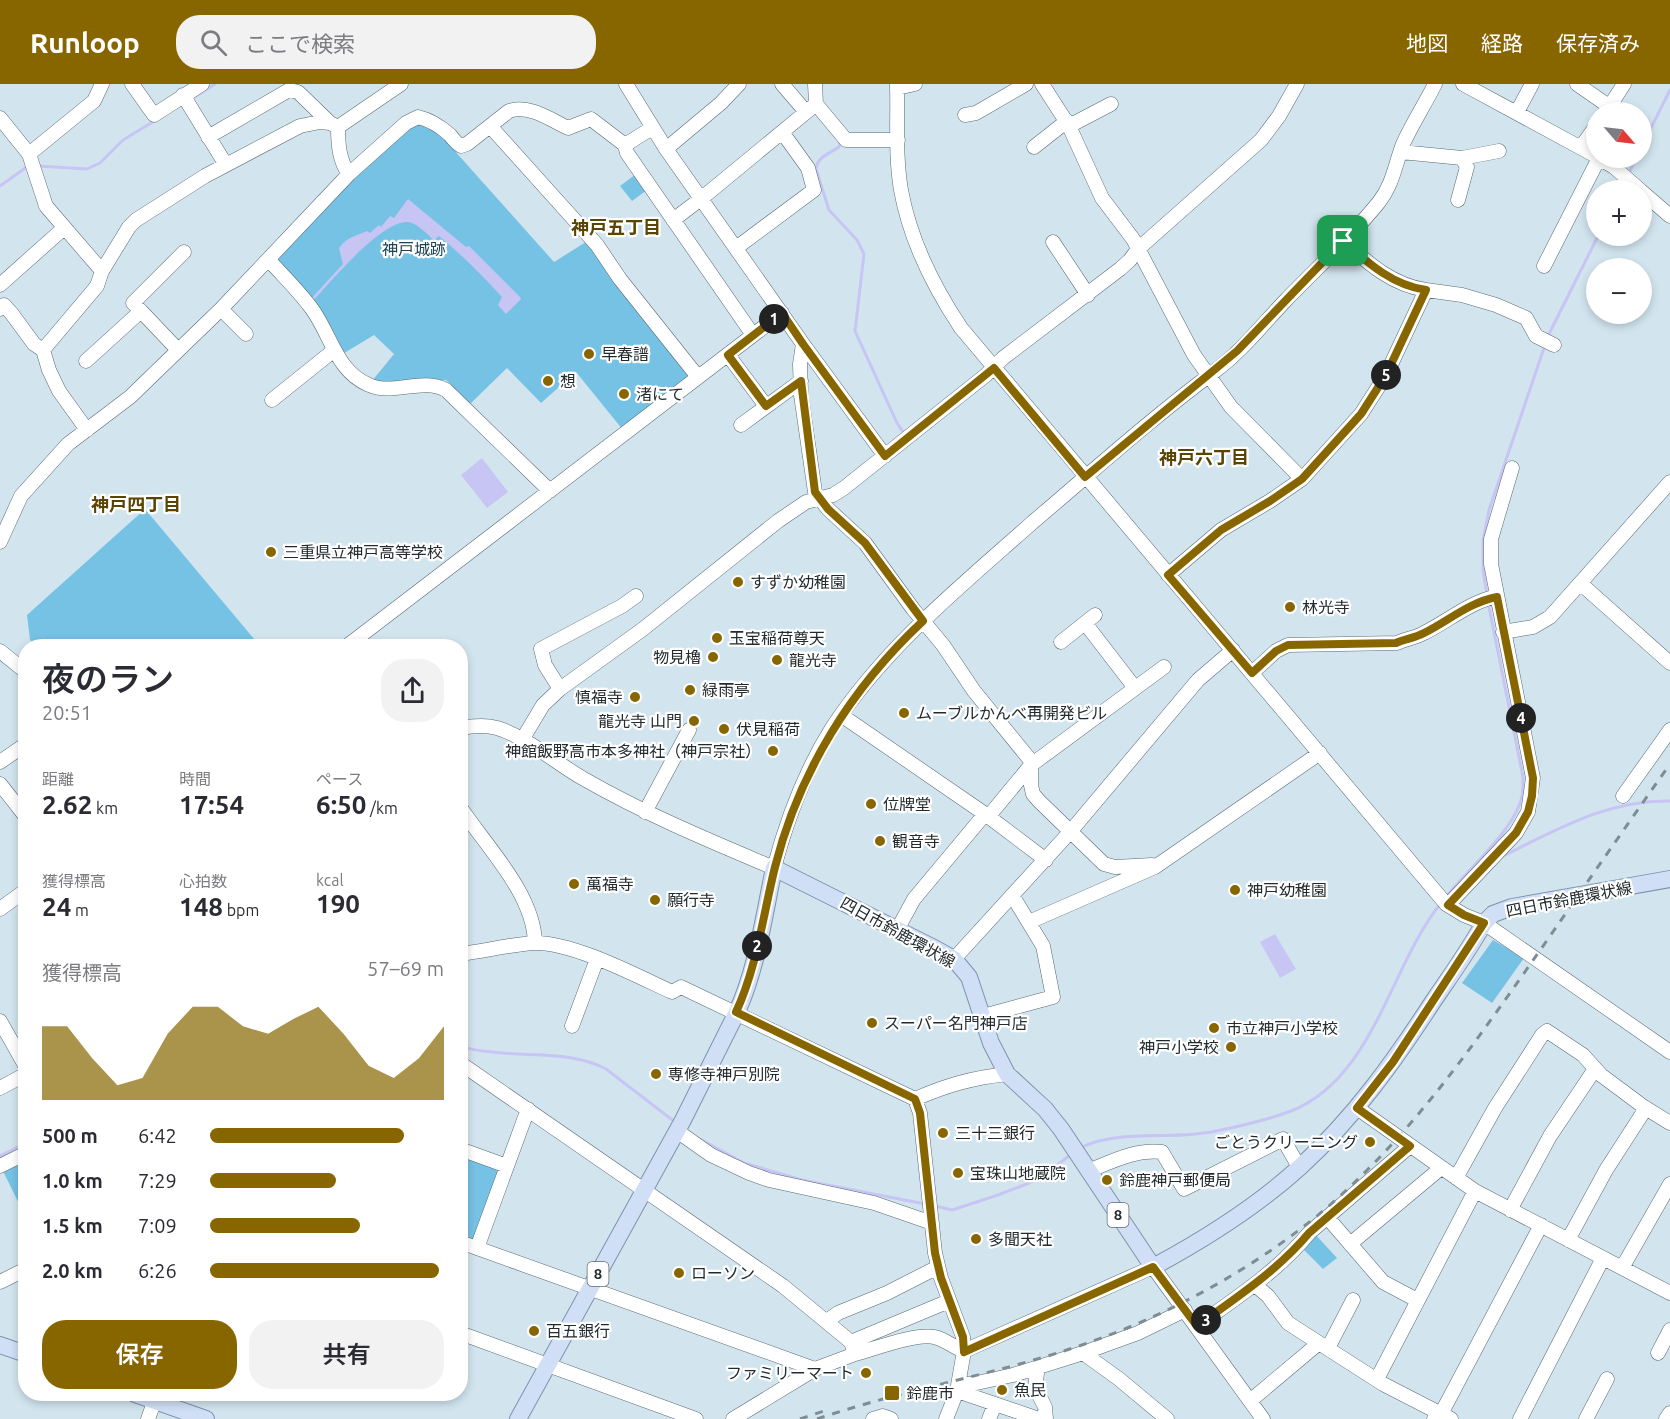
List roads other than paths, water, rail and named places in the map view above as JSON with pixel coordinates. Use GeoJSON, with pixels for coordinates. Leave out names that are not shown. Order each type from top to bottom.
{"type":"FeatureCollection","features":[{"type":"Feature","properties":{"kind":"main road","name":"四日市鈴鹿環状線"},"geometry":{"type":"LineString","coordinates":[[774,868],[954,959],[969,977],[991,1043],[1007,1074],[1045,1109],[1153,1267],[1217,1231],[1299,1167],[1357,1108],[1393,1062],[1484,923],[1493,914],[1512,907],[1670,879]]}},
{"type":"Feature","properties":{"kind":"main road","name":"8"},"geometry":{"type":"LineString","coordinates":[[518,1419],[679,1127],[744,996],[774,868]]}},
{"type":"Feature","properties":{"kind":"main road"},"geometry":{"type":"LineString","coordinates":[[0,1345],[18,1351]]}},
{"type":"Feature","properties":{"kind":"main road"},"geometry":{"type":"LineString","coordinates":[[165,1401],[206,1419]]}},
{"type":"Feature","properties":{"kind":"street"},"geometry":{"type":"LineString","coordinates":[[31,162],[94,101],[102,84]]}},
{"type":"Feature","properties":{"kind":"street"},"geometry":{"type":"LineString","coordinates":[[132,84],[154,115],[186,99],[202,84]]}},
{"type":"Feature","properties":{"kind":"street"},"geometry":{"type":"LineString","coordinates":[[43,350],[97,286],[102,271],[129,227],[136,220],[196,181],[300,126],[320,122],[334,125],[401,84]]}},
{"type":"Feature","properties":{"kind":"street"},"geometry":{"type":"LineString","coordinates":[[626,84],[666,149],[885,456]]}},
{"type":"Feature","properties":{"kind":"street"},"geometry":{"type":"LineString","coordinates":[[666,149],[721,104],[740,84]]}},
{"type":"Feature","properties":{"kind":"street"},"geometry":{"type":"LineString","coordinates":[[782,84],[846,140],[898,140]]}},
{"type":"Feature","properties":{"kind":"street"},"geometry":{"type":"LineString","coordinates":[[673,220],[811,108],[815,84]]}},
{"type":"Feature","properties":{"kind":"street"},"geometry":{"type":"LineString","coordinates":[[915,84],[897,86],[901,190],[923,260],[944,302],[961,328],[1447,904],[1464,915],[1484,923],[1670,1052]]}},
{"type":"Feature","properties":{"kind":"street"},"geometry":{"type":"LineString","coordinates":[[965,115],[976,114],[1026,84]]}},
{"type":"Feature","properties":{"kind":"street"},"geometry":{"type":"LineString","coordinates":[[522,740],[543,705],[560,689],[643,629],[778,521],[806,502],[833,495],[885,456],[994,368],[1003,358],[1131,260],[1137,249],[1261,140],[1279,116],[1297,84]]}},
{"type":"Feature","properties":{"kind":"street"},"geometry":{"type":"LineString","coordinates":[[468,726],[497,728],[522,740],[583,779],[645,812],[774,868],[802,784],[841,715],[896,647],[1085,477],[1237,351],[1343,241],[1380,201],[1389,187],[1401,152],[1435,84]]}},
{"type":"Feature","properties":{"kind":"street"},"geometry":{"type":"LineString","coordinates":[[1463,84],[1586,150]]}},
{"type":"Feature","properties":{"kind":"street"},"geometry":{"type":"LineString","coordinates":[[1517,112],[1532,84]]}},
{"type":"Feature","properties":{"kind":"street"},"geometry":{"type":"LineString","coordinates":[[1577,84],[1598,102]]}},
{"type":"Feature","properties":{"kind":"street"},"geometry":{"type":"LineString","coordinates":[[1613,102],[1624,84]]}},
{"type":"Feature","properties":{"kind":"street"},"geometry":{"type":"LineString","coordinates":[[1045,85],[1068,124],[1102,198],[1132,239],[1194,355],[1231,407],[1302,479]]}},
{"type":"Feature","properties":{"kind":"street"},"geometry":{"type":"LineString","coordinates":[[208,137],[290,90],[298,92],[334,125],[344,168],[349,174]]}},
{"type":"Feature","properties":{"kind":"street"},"geometry":{"type":"LineString","coordinates":[[186,99],[226,165]]}},
{"type":"Feature","properties":{"kind":"street"},"geometry":{"type":"LineString","coordinates":[[1034,147],[1068,124],[1111,104]]}},
{"type":"Feature","properties":{"kind":"street"},"geometry":{"type":"LineString","coordinates":[[0,542],[21,496],[68,444],[130,397],[221,309],[349,174],[406,123],[418,117],[434,122],[461,146],[516,108],[526,109],[568,128],[591,119],[625,145],[627,153],[753,335]]}},
{"type":"Feature","properties":{"kind":"street"},"geometry":{"type":"LineString","coordinates":[[0,118],[31,162],[46,206],[102,271]]}},
{"type":"Feature","properties":{"kind":"street"},"geometry":{"type":"LineString","coordinates":[[490,126],[597,245],[620,279],[698,377]]}},
{"type":"Feature","properties":{"kind":"street"},"geometry":{"type":"LineString","coordinates":[[625,145],[652,128]]}},
{"type":"Feature","properties":{"kind":"street"},"geometry":{"type":"LineString","coordinates":[[736,248],[814,190],[808,168],[782,132]]}},
{"type":"Feature","properties":{"kind":"street"},"geometry":{"type":"LineString","coordinates":[[1581,147],[1586,140]]}},
{"type":"Feature","properties":{"kind":"street"},"geometry":{"type":"LineString","coordinates":[[1401,152],[1462,158],[1499,152]]}},
{"type":"Feature","properties":{"kind":"street"},"geometry":{"type":"LineString","coordinates":[[1458,200],[1467,167],[1462,158]]}},
{"type":"Feature","properties":{"kind":"street"},"geometry":{"type":"LineString","coordinates":[[1544,266],[1593,168]]}},
{"type":"Feature","properties":{"kind":"street"},"geometry":{"type":"LineString","coordinates":[[1614,168],[1628,180]]}},
{"type":"Feature","properties":{"kind":"street"},"geometry":{"type":"LineString","coordinates":[[1652,201],[1670,216]]}},
{"type":"Feature","properties":{"kind":"street"},"geometry":{"type":"LineString","coordinates":[[0,285],[64,228]]}},
{"type":"Feature","properties":{"kind":"street"},"geometry":{"type":"LineString","coordinates":[[1343,241],[1380,272],[1411,288],[1462,295],[1497,305],[1526,318],[1536,336],[1554,345]]}},
{"type":"Feature","properties":{"kind":"street"},"geometry":{"type":"LineString","coordinates":[[1053,242],[1088,295]]}},
{"type":"Feature","properties":{"kind":"street"},"geometry":{"type":"LineString","coordinates":[[178,350],[133,303],[184,252]]}},
{"type":"Feature","properties":{"kind":"street"},"geometry":{"type":"LineString","coordinates":[[268,260],[310,306],[326,333],[333,351],[351,373],[370,386],[380,388],[427,385],[438,386],[446,390],[550,490]]}},
{"type":"Feature","properties":{"kind":"street"},"geometry":{"type":"LineString","coordinates":[[1168,575],[1221,530],[1302,479],[1361,414],[1386,375],[1426,290]]}},
{"type":"Feature","properties":{"kind":"street"},"geometry":{"type":"LineString","coordinates":[[1,305],[12,314],[34,344],[43,350],[59,391],[87,430]]}},
{"type":"Feature","properties":{"kind":"street"},"geometry":{"type":"LineString","coordinates":[[221,309],[246,334]]}},
{"type":"Feature","properties":{"kind":"street"},"geometry":{"type":"LineString","coordinates":[[86,361],[141,311]]}},
{"type":"Feature","properties":{"kind":"street"},"geometry":{"type":"LineString","coordinates":[[356,639],[782,313]]}},
{"type":"Feature","properties":{"kind":"street"},"geometry":{"type":"LineString","coordinates":[[803,344],[801,381],[815,492],[819,498],[865,543],[975,691],[1031,761],[1033,794],[1104,864],[1115,867],[1152,865],[1155,867]]}},
{"type":"Feature","properties":{"kind":"street"},"geometry":{"type":"LineString","coordinates":[[272,400],[333,351]]}},
{"type":"Feature","properties":{"kind":"street"},"geometry":{"type":"LineString","coordinates":[[728,355],[766,406]]}},
{"type":"Feature","properties":{"kind":"street"},"geometry":{"type":"LineString","coordinates":[[741,425],[801,381]]}},
{"type":"Feature","properties":{"kind":"street"},"geometry":{"type":"LineString","coordinates":[[1447,904],[1516,833],[1528,812],[1533,778],[1491,564],[1491,539],[1512,468]]}},
{"type":"Feature","properties":{"kind":"street"},"geometry":{"type":"LineString","coordinates":[[1503,632],[1533,627],[1551,617],[1670,482]]}},
{"type":"Feature","properties":{"kind":"street"},"geometry":{"type":"LineString","coordinates":[[1580,583],[1670,663]]}},
{"type":"Feature","properties":{"kind":"street"},"geometry":{"type":"LineString","coordinates":[[560,689],[545,665],[541,649],[614,611],[636,596]]}},
{"type":"Feature","properties":{"kind":"street"},"geometry":{"type":"LineString","coordinates":[[1252,673],[1276,651],[1288,645],[1396,643],[1410,640],[1480,600],[1496,597]]}},
{"type":"Feature","properties":{"kind":"street"},"geometry":{"type":"LineString","coordinates":[[1061,642],[1090,619],[1135,688]]}},
{"type":"Feature","properties":{"kind":"street"},"geometry":{"type":"LineString","coordinates":[[954,959],[1046,860],[1198,680],[1233,650]]}},
{"type":"Feature","properties":{"kind":"street"},"geometry":{"type":"LineString","coordinates":[[0,651],[18,666]]}},
{"type":"Feature","properties":{"kind":"street"},"geometry":{"type":"LineString","coordinates":[[897,930],[914,899],[1031,765],[1164,667]]}},
{"type":"Feature","properties":{"kind":"street"},"geometry":{"type":"LineString","coordinates":[[841,715],[987,815],[1046,860]]}},
{"type":"Feature","properties":{"kind":"street"},"geometry":{"type":"LineString","coordinates":[[645,812],[689,730]]}},
{"type":"Feature","properties":{"kind":"street"},"geometry":{"type":"LineString","coordinates":[[1623,796],[1670,730]]}},
{"type":"Feature","properties":{"kind":"street"},"geometry":{"type":"LineString","coordinates":[[0,762],[18,750]]}},
{"type":"Feature","properties":{"kind":"street"},"geometry":{"type":"LineString","coordinates":[[1029,922],[1155,867],[1320,753]]}},
{"type":"Feature","properties":{"kind":"street"},"geometry":{"type":"LineString","coordinates":[[0,783],[18,807]]}},
{"type":"Feature","properties":{"kind":"street"},"geometry":{"type":"LineString","coordinates":[[468,818],[508,874],[521,898],[530,916],[535,943]]}},
{"type":"Feature","properties":{"kind":"street"},"geometry":{"type":"LineString","coordinates":[[983,1016],[1053,997],[1043,946],[1012,895]]}},
{"type":"Feature","properties":{"kind":"street"},"geometry":{"type":"LineString","coordinates":[[0,909],[18,896]]}},
{"type":"Feature","properties":{"kind":"street"},"geometry":{"type":"LineString","coordinates":[[468,953],[535,943],[555,945],[597,959],[672,992],[681,987],[915,1099],[920,1113],[938,1267],[963,1337],[964,1352],[958,1387],[946,1419]]}},
{"type":"Feature","properties":{"kind":"street"},"geometry":{"type":"LineString","coordinates":[[572,1026],[597,959]]}},
{"type":"Feature","properties":{"kind":"street"},"geometry":{"type":"LineString","coordinates":[[0,1021],[18,1053]]}},
{"type":"Feature","properties":{"kind":"street"},"geometry":{"type":"LineString","coordinates":[[1456,1178],[1495,1108],[1542,1035],[1547,1031],[1583,1055],[1595,1069],[1646,1108],[1670,1123]]}},
{"type":"Feature","properties":{"kind":"street"},"geometry":{"type":"LineString","coordinates":[[468,1068],[783,1286],[826,1321],[853,1348]]}},
{"type":"Feature","properties":{"kind":"street"},"geometry":{"type":"LineString","coordinates":[[1510,1210],[1550,1136],[1595,1069]]}},
{"type":"Feature","properties":{"kind":"street"},"geometry":{"type":"LineString","coordinates":[[915,1099],[962,1081],[1007,1074]]}},
{"type":"Feature","properties":{"kind":"street"},"geometry":{"type":"LineString","coordinates":[[0,1088],[18,1078]]}},
{"type":"Feature","properties":{"kind":"street"},"geometry":{"type":"LineString","coordinates":[[1357,1108],[1475,1191],[1669,1290]]}},
{"type":"Feature","properties":{"kind":"street"},"geometry":{"type":"LineString","coordinates":[[1568,1240],[1606,1170],[1646,1108]]}},
{"type":"Feature","properties":{"kind":"street"},"geometry":{"type":"LineString","coordinates":[[477,1248],[528,1109]]}},
{"type":"Feature","properties":{"kind":"street"},"geometry":{"type":"LineString","coordinates":[[679,1127],[711,1155],[749,1173],[770,1180],[874,1203],[931,1220]]}},
{"type":"Feature","properties":{"kind":"street"},"geometry":{"type":"LineString","coordinates":[[1086,1168],[1129,1153],[1151,1150],[1162,1152],[1184,1189],[1283,1139],[1299,1167]]}},
{"type":"Feature","properties":{"kind":"street"},"geometry":{"type":"LineString","coordinates":[[1197,1326],[1255,1285],[1327,1217],[1410,1146]]}},
{"type":"Feature","properties":{"kind":"street"},"geometry":{"type":"LineString","coordinates":[[468,1152],[507,1166]]}},
{"type":"Feature","properties":{"kind":"street"},"geometry":{"type":"LineString","coordinates":[[0,1166],[18,1158]]}},
{"type":"Feature","properties":{"kind":"street"},"geometry":{"type":"LineString","coordinates":[[1350,1244],[1441,1168]]}},
{"type":"Feature","properties":{"kind":"street"},"geometry":{"type":"LineString","coordinates":[[1622,1268],[1670,1184]]}},
{"type":"Feature","properties":{"kind":"street"},"geometry":{"type":"LineString","coordinates":[[1377,1379],[1475,1191]]}},
{"type":"Feature","properties":{"kind":"street"},"geometry":{"type":"LineString","coordinates":[[1327,1217],[1383,1282],[1417,1300]]}},
{"type":"Feature","properties":{"kind":"street"},"geometry":{"type":"LineString","coordinates":[[1255,1285],[1268,1296],[1288,1323],[1383,1384],[1442,1417],[1541,1226]]}},
{"type":"Feature","properties":{"kind":"street"},"geometry":{"type":"LineString","coordinates":[[468,1245],[815,1369]]}},
{"type":"Feature","properties":{"kind":"street"},"geometry":{"type":"LineString","coordinates":[[1520,1419],[1603,1258]]}},
{"type":"Feature","properties":{"kind":"street"},"geometry":{"type":"LineString","coordinates":[[826,1321],[838,1313],[887,1293],[938,1267]]}},
{"type":"Feature","properties":{"kind":"street"},"geometry":{"type":"LineString","coordinates":[[853,1348],[923,1335],[938,1338],[964,1352],[1153,1267],[1263,1419]]}},
{"type":"Feature","properties":{"kind":"street"},"geometry":{"type":"LineString","coordinates":[[0,1281],[18,1273]]}},
{"type":"Feature","properties":{"kind":"street"},"geometry":{"type":"LineString","coordinates":[[734,1419],[815,1369],[949,1300]]}},
{"type":"Feature","properties":{"kind":"street"},"geometry":{"type":"LineString","coordinates":[[1250,1401],[1323,1345],[1353,1300]]}},
{"type":"Feature","properties":{"kind":"street"},"geometry":{"type":"LineString","coordinates":[[958,1387],[1083,1353],[1138,1333],[1185,1310]]}},
{"type":"Feature","properties":{"kind":"street"},"geometry":{"type":"LineString","coordinates":[[1658,1353],[1670,1330]]}},
{"type":"Feature","properties":{"kind":"street"},"geometry":{"type":"LineString","coordinates":[[468,1336],[696,1419]]}},
{"type":"Feature","properties":{"kind":"street"},"geometry":{"type":"LineString","coordinates":[[1083,1353],[1119,1378],[1167,1419]]}},
{"type":"Feature","properties":{"kind":"street"},"geometry":{"type":"LineString","coordinates":[[958,1387],[995,1404],[1039,1419],[1045,1407],[1035,1387],[1038,1367]]}},
{"type":"Feature","properties":{"kind":"street"},"geometry":{"type":"LineString","coordinates":[[1586,1419],[1607,1379]]}},
{"type":"Feature","properties":{"kind":"street"},"geometry":{"type":"LineString","coordinates":[[148,1419],[155,1401]]}},
{"type":"Feature","properties":{"kind":"street"},"geometry":{"type":"LineString","coordinates":[[989,1419],[995,1404]]}},
{"type":"Feature","properties":{"kind":"street"},"geometry":{"type":"LineString","coordinates":[[1666,1419],[1670,1413]]}},
{"type":"Feature","properties":{"kind":"street"},"geometry":{"type":"LineString","coordinates":[[873,1419],[883,1416],[891,1419]]}},
{"type":"Feature","properties":{"kind":"waterway"},"geometry":{"type":"LineString","coordinates":[[190,100],[215,84]]}},
{"type":"Feature","properties":{"kind":"waterway"},"geometry":{"type":"LineString","coordinates":[[1652,126],[1670,90]]}},
{"type":"Feature","properties":{"kind":"waterway"},"geometry":{"type":"LineString","coordinates":[[38,166],[87,169],[100,163],[123,140],[156,120]]}},
{"type":"Feature","properties":{"kind":"waterway"},"geometry":{"type":"LineString","coordinates":[[840,143],[839,147],[821,158],[816,169],[829,210],[857,240],[864,254],[855,331],[897,423],[905,435]]}},
{"type":"Feature","properties":{"kind":"waterway"},"geometry":{"type":"LineString","coordinates":[[0,186],[28,166]]}},
{"type":"Feature","properties":{"kind":"waterway"},"geometry":{"type":"LineString","coordinates":[[1628,175],[1631,168]]}},
{"type":"Feature","properties":{"kind":"waterway"},"geometry":{"type":"LineString","coordinates":[[1548,336],[1593,246]]}},
{"type":"Feature","properties":{"kind":"waterway"},"geometry":{"type":"LineString","coordinates":[[1487,595],[1483,570],[1483,540],[1489,510],[1545,345]]}},
{"type":"Feature","properties":{"kind":"waterway"},"geometry":{"type":"LineString","coordinates":[[1445,898],[1500,836],[1518,809],[1522,796],[1523,777],[1488,602]]}},
{"type":"Feature","properties":{"kind":"waterway"},"geometry":{"type":"LineString","coordinates":[[1503,856],[1563,826],[1604,811],[1625,805],[1670,801]]}},
{"type":"Feature","properties":{"kind":"waterway"},"geometry":{"type":"LineString","coordinates":[[1080,1148],[1112,1138],[1200,1134],[1235,1127],[1291,1111],[1319,1095],[1342,1073],[1361,1047],[1423,929],[1441,903]]}},
{"type":"Feature","properties":{"kind":"waterway"},"geometry":{"type":"LineString","coordinates":[[468,1048],[565,1057],[593,1063],[606,1069],[675,1122]]}},
{"type":"Feature","properties":{"kind":"waterway"},"geometry":{"type":"LineString","coordinates":[[700,1139],[744,1163],[802,1180],[925,1204]]}},
{"type":"Feature","properties":{"kind":"waterway"},"geometry":{"type":"LineString","coordinates":[[0,1156],[18,1147]]}},
{"type":"Feature","properties":{"kind":"waterway"},"geometry":{"type":"LineString","coordinates":[[935,1206],[952,1210],[998,1195],[1029,1183],[1070,1155]]}},
{"type":"Feature","properties":{"kind":"railway"},"geometry":{"type":"LineString","coordinates":[[817,1419],[1034,1360],[1138,1324],[1238,1272],[1300,1229],[1329,1206],[1383,1153],[1458,1065],[1670,764]]}},
{"type":"Feature","properties":{"kind":"railway"},"geometry":{"type":"LineString","coordinates":[[800,1419],[824,1411]]}},
{"type":"Feature","properties":{"kind":"place","name":"早春譜"},"geometry":{"type":"Point","coordinates":[589,354]}},
{"type":"Feature","properties":{"kind":"place","name":"想"},"geometry":{"type":"Point","coordinates":[548,381]}},
{"type":"Feature","properties":{"kind":"place","name":"渚にて"},"geometry":{"type":"Point","coordinates":[624,394]}},
{"type":"Feature","properties":{"kind":"place","name":"三重県立神戸高等学校"},"geometry":{"type":"Point","coordinates":[271,552]}},
{"type":"Feature","properties":{"kind":"place","name":"すずか幼稚園"},"geometry":{"type":"Point","coordinates":[738,582]}},
{"type":"Feature","properties":{"kind":"place","name":"林光寺"},"geometry":{"type":"Point","coordinates":[1290,607]}},
{"type":"Feature","properties":{"kind":"place","name":"玉宝稲荷尊天"},"geometry":{"type":"Point","coordinates":[717,638]}},
{"type":"Feature","properties":{"kind":"place","name":"物見櫓"},"geometry":{"type":"Point","coordinates":[713,657]}},
{"type":"Feature","properties":{"kind":"place","name":"龍光寺"},"geometry":{"type":"Point","coordinates":[777,660]}},
{"type":"Feature","properties":{"kind":"place","name":"緑雨亭"},"geometry":{"type":"Point","coordinates":[690,690]}},
{"type":"Feature","properties":{"kind":"place","name":"慎福寺"},"geometry":{"type":"Point","coordinates":[635,697]}},
{"type":"Feature","properties":{"kind":"place","name":"ムーブルかんべ再開発ビル"},"geometry":{"type":"Point","coordinates":[904,713]}},
{"type":"Feature","properties":{"kind":"place","name":"龍光寺 山門"},"geometry":{"type":"Point","coordinates":[694,721]}},
{"type":"Feature","properties":{"kind":"place","name":"伏見稲荷"},"geometry":{"type":"Point","coordinates":[724,729]}},
{"type":"Feature","properties":{"kind":"place","name":"神館飯野高市本多神社（神戸宗社）"},"geometry":{"type":"Point","coordinates":[773,751]}},
{"type":"Feature","properties":{"kind":"place","name":"位牌堂"},"geometry":{"type":"Point","coordinates":[871,804]}},
{"type":"Feature","properties":{"kind":"place","name":"観音寺"},"geometry":{"type":"Point","coordinates":[880,841]}},
{"type":"Feature","properties":{"kind":"place","name":"萬福寺"},"geometry":{"type":"Point","coordinates":[574,884]}},
{"type":"Feature","properties":{"kind":"place","name":"神戸幼稚園"},"geometry":{"type":"Point","coordinates":[1235,890]}},
{"type":"Feature","properties":{"kind":"place","name":"願行寺"},"geometry":{"type":"Point","coordinates":[655,900]}},
{"type":"Feature","properties":{"kind":"place","name":"スーパー名門神戸店"},"geometry":{"type":"Point","coordinates":[872,1023]}},
{"type":"Feature","properties":{"kind":"place","name":"市立神戸小学校"},"geometry":{"type":"Point","coordinates":[1214,1028]}},
{"type":"Feature","properties":{"kind":"place","name":"神戸小学校"},"geometry":{"type":"Point","coordinates":[1231,1047]}},
{"type":"Feature","properties":{"kind":"place","name":"専修寺神戸別院"},"geometry":{"type":"Point","coordinates":[656,1074]}},
{"type":"Feature","properties":{"kind":"place","name":"三十三銀行"},"geometry":{"type":"Point","coordinates":[943,1133]}},
{"type":"Feature","properties":{"kind":"place","name":"ごとうクリーニング"},"geometry":{"type":"Point","coordinates":[1370,1142]}},
{"type":"Feature","properties":{"kind":"place","name":"宝珠山地蔵院"},"geometry":{"type":"Point","coordinates":[958,1173]}},
{"type":"Feature","properties":{"kind":"place","name":"鈴鹿神戸郵便局"},"geometry":{"type":"Point","coordinates":[1107,1180]}},
{"type":"Feature","properties":{"kind":"place","name":"多聞天社"},"geometry":{"type":"Point","coordinates":[976,1239]}},
{"type":"Feature","properties":{"kind":"place","name":"ローソン"},"geometry":{"type":"Point","coordinates":[679,1273]}},
{"type":"Feature","properties":{"kind":"place","name":"百五銀行"},"geometry":{"type":"Point","coordinates":[534,1331]}},
{"type":"Feature","properties":{"kind":"place","name":"ファミリーマート"},"geometry":{"type":"Point","coordinates":[866,1373]}},
{"type":"Feature","properties":{"kind":"place","name":"魚民"},"geometry":{"type":"Point","coordinates":[1002,1390]}},
{"type":"Feature","properties":{"kind":"place","name":"鈴鹿市"},"geometry":{"type":"Point","coordinates":[892,1393]}},
{"type":"Feature","properties":{"kind":"district","name":"神戸五丁目"},"geometry":{"type":"Point","coordinates":[616,228]}},
{"type":"Feature","properties":{"kind":"district","name":"神戸六丁目"},"geometry":{"type":"Point","coordinates":[1204,458]}},
{"type":"Feature","properties":{"kind":"district","name":"神戸四丁目"},"geometry":{"type":"Point","coordinates":[136,505]}},
{"type":"Feature","properties":{"kind":"park label","name":"神戸城跡"},"geometry":{"type":"Point","coordinates":[414,249]}}]}
